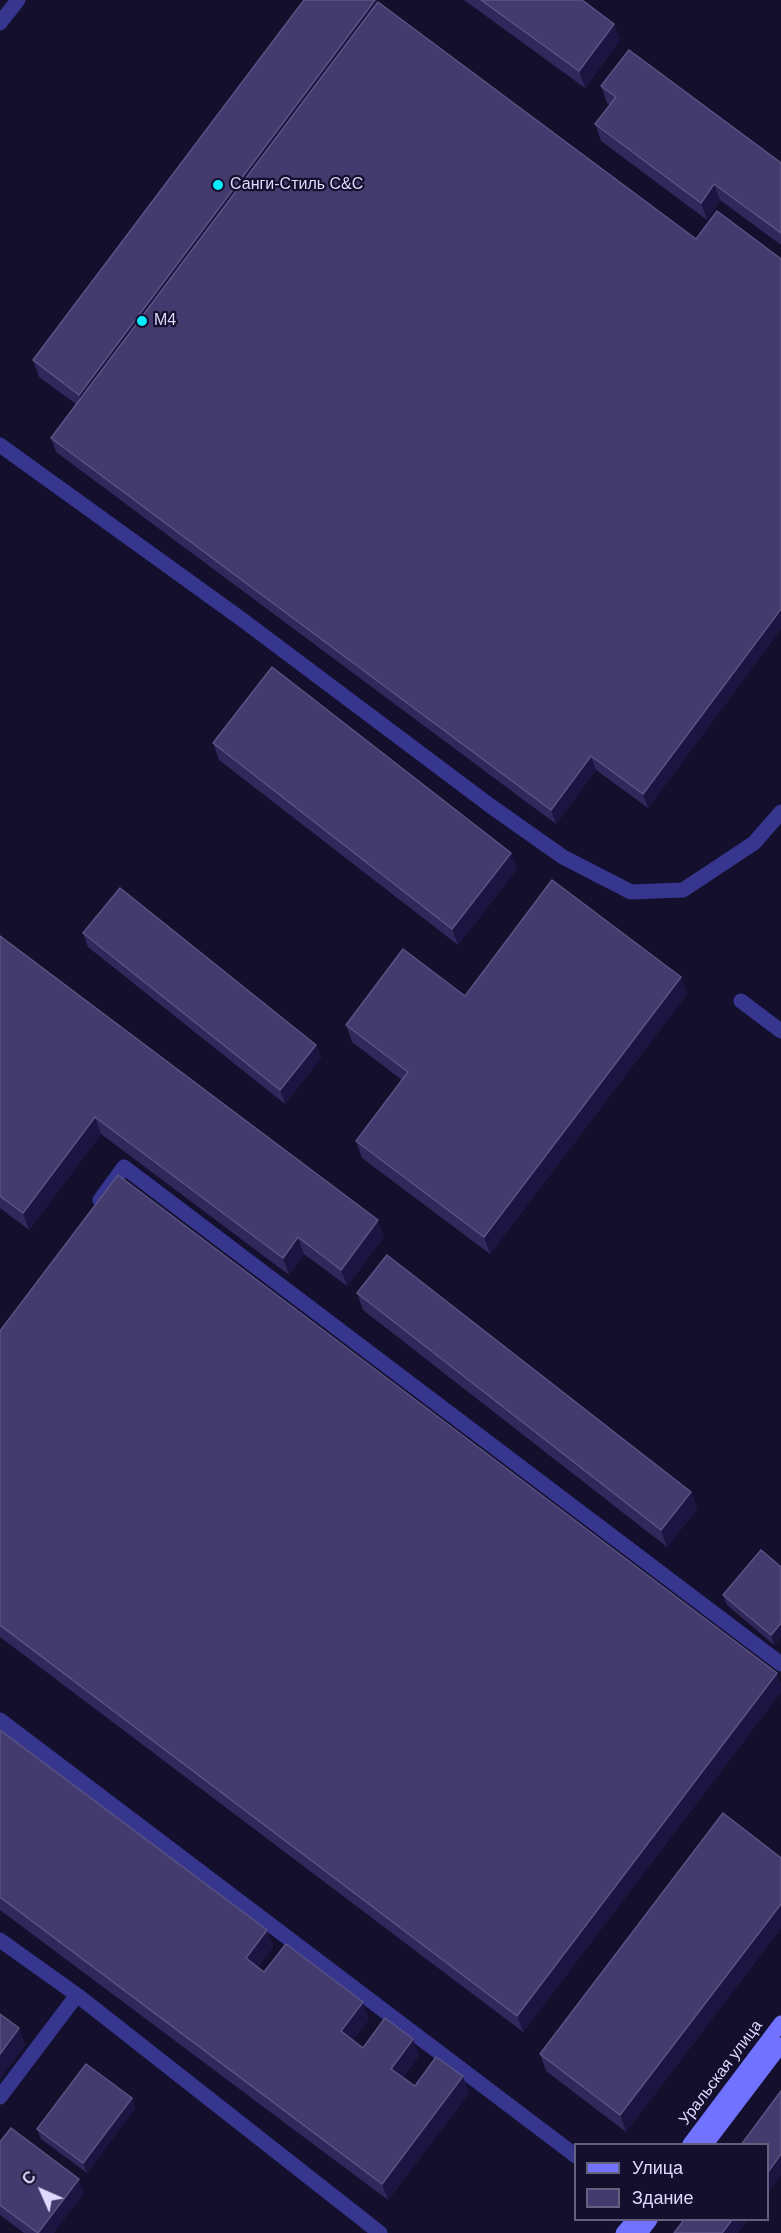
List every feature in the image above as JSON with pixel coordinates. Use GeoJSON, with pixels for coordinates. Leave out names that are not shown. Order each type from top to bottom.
{"type":"FeatureCollection","features":[{"type":"Feature","properties":{"kind":"main road","name":"Уральская улица"},"geometry":{"type":"LineString","coordinates":[[691,2143],[781,2023]]}},
{"type":"Feature","properties":{"kind":"main road","name":"Уральская улица"},"geometry":{"type":"LineString","coordinates":[[708,2143],[781,2045]]}},
{"type":"Feature","properties":{"kind":"main road"},"geometry":{"type":"LineString","coordinates":[[623,2233],[633,2221]]}},
{"type":"Feature","properties":{"kind":"main road"},"geometry":{"type":"LineString","coordinates":[[640,2233],[649,2221]]}},
{"type":"Feature","properties":{"kind":"street"},"geometry":{"type":"LineString","coordinates":[[0,23],[18,0]]}},
{"type":"Feature","properties":{"kind":"street"},"geometry":{"type":"LineString","coordinates":[[0,445],[240,618],[510,820],[563,857],[631,892],[683,890],[754,843],[781,812]]}},
{"type":"Feature","properties":{"kind":"street"},"geometry":{"type":"LineString","coordinates":[[741,1001],[781,1031]]}},
{"type":"Feature","properties":{"kind":"street"},"geometry":{"type":"LineString","coordinates":[[89,1214],[124,1167],[781,1664]]}},
{"type":"Feature","properties":{"kind":"street"},"geometry":{"type":"LineString","coordinates":[[0,1720],[574,2154]]}},
{"type":"Feature","properties":{"kind":"street"},"geometry":{"type":"LineString","coordinates":[[0,1940],[77,1995],[380,2233]]}},
{"type":"Feature","properties":{"kind":"street"},"geometry":{"type":"LineString","coordinates":[[0,2097],[77,1995]]}},
{"type":"Feature","properties":{"kind":"building"},"geometry":{"type":"Polygon","coordinates":[[[304,0],[375,0],[79,395],[33,360],[304,0]]]}},
{"type":"Feature","properties":{"kind":"building"},"geometry":{"type":"Polygon","coordinates":[[[481,0],[582,0],[614,24],[579,71],[481,0]]]}},
{"type":"Feature","properties":{"kind":"building"},"geometry":{"type":"Polygon","coordinates":[[[378,2],[696,239],[717,211],[781,259],[781,609],[643,794],[591,756],[551,810],[51,438],[378,2]]]}},
{"type":"Feature","properties":{"kind":"building"},"geometry":{"type":"Polygon","coordinates":[[[629,50],[781,163],[781,233],[714,184],[701,203],[595,124],[616,97],[601,86],[629,50]]]}},
{"type":"Feature","properties":{"kind":"building"},"geometry":{"type":"Polygon","coordinates":[[[272,667],[511,853],[452,929],[213,743],[272,667]]]}},
{"type":"Feature","properties":{"kind":"building"},"geometry":{"type":"Polygon","coordinates":[[[552,880],[681,977],[484,1237],[356,1141],[408,1072],[346,1025],[403,949],[465,996],[552,880]]]}},
{"type":"Feature","properties":{"kind":"building"},"geometry":{"type":"Polygon","coordinates":[[[120,888],[316,1045],[280,1090],[83,933],[120,888]]]}},
{"type":"Feature","properties":{"kind":"building"},"geometry":{"type":"Polygon","coordinates":[[[0,936],[378,1220],[341,1270],[298,1237],[283,1258],[95,1117],[23,1213],[0,1196],[0,936]]]}},
{"type":"Feature","properties":{"kind":"building"},"geometry":{"type":"Polygon","coordinates":[[[118,1175],[777,1673],[517,2016],[0,1625],[0,1331],[118,1175]]]}},
{"type":"Feature","properties":{"kind":"building"},"geometry":{"type":"Polygon","coordinates":[[[387,1255],[691,1492],[661,1530],[357,1293],[387,1255]]]}},
{"type":"Feature","properties":{"kind":"building"},"geometry":{"type":"Polygon","coordinates":[[[761,1550],[781,1567],[781,1623],[771,1635],[723,1595],[761,1550]]]}},
{"type":"Feature","properties":{"kind":"building"},"geometry":{"type":"Polygon","coordinates":[[[0,1730],[267,1930],[246,1958],[264,1972],[286,1944],[363,2002],[341,2031],[363,2048],[385,2018],[413,2039],[391,2069],[415,2086],[436,2057],[463,2076],[382,2184],[0,1897],[0,1730]]]}},
{"type":"Feature","properties":{"kind":"building"},"geometry":{"type":"Polygon","coordinates":[[[723,1813],[781,1858],[781,1904],[620,2115],[540,2054],[723,1813]]]}},
{"type":"Feature","properties":{"kind":"building"},"geometry":{"type":"Polygon","coordinates":[[[0,2014],[19,2028],[0,2054],[0,2014]]]}},
{"type":"Feature","properties":{"kind":"building"},"geometry":{"type":"Polygon","coordinates":[[[86,2064],[132,2098],[83,2163],[37,2129],[86,2064]]]}},
{"type":"Feature","properties":{"kind":"building"},"geometry":{"type":"Polygon","coordinates":[[[781,2091],[781,2154],[769,2171],[769,2143],[742,2143],[781,2091]]]}},
{"type":"Feature","properties":{"kind":"building"},"geometry":{"type":"Polygon","coordinates":[[[11,2128],[79,2179],[38,2233],[0,2205],[0,2142],[11,2128]]]}},
{"type":"Feature","properties":{"kind":"building"},"geometry":{"type":"Polygon","coordinates":[[[683,2221],[731,2221],[722,2233],[674,2233],[683,2221]]]}},
{"type":"Feature","properties":{"kind":"place","name":"Санги-Стиль C&C"},"geometry":{"type":"Point","coordinates":[218,185]}},
{"type":"Feature","properties":{"kind":"place","name":"М4"},"geometry":{"type":"Point","coordinates":[142,321]}}]}
